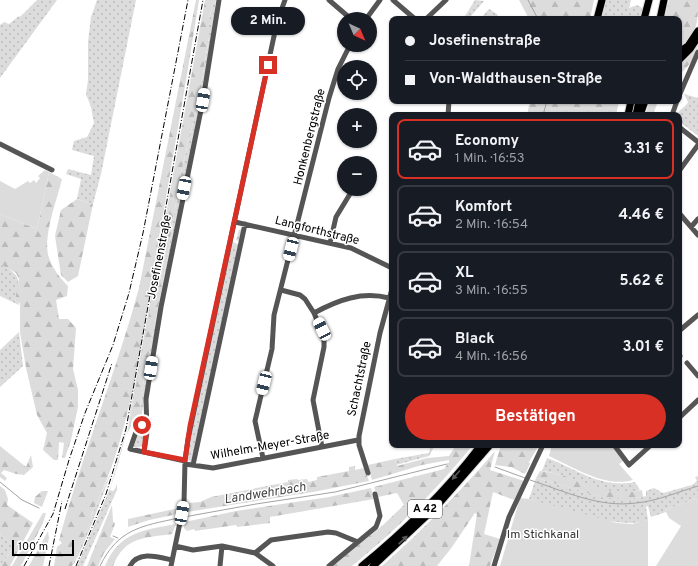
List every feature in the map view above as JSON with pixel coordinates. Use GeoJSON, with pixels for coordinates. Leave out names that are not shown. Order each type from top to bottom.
{"type":"FeatureCollection","features":[{"type":"Feature","properties":{"kind":"highway"},"geometry":{"type":"LineString","coordinates":[[596,16],[598,0]]}},
{"type":"Feature","properties":{"kind":"highway"},"geometry":{"type":"LineString","coordinates":[[597,16],[602,0]]}},
{"type":"Feature","properties":{"kind":"highway"},"geometry":{"type":"LineString","coordinates":[[645,16],[649,0]]}},
{"type":"Feature","properties":{"kind":"highway"},"geometry":{"type":"LineString","coordinates":[[650,16],[653,0]]}},
{"type":"Feature","properties":{"kind":"highway"},"geometry":{"type":"LineString","coordinates":[[657,16],[660,0]]}},
{"type":"Feature","properties":{"kind":"highway"},"geometry":{"type":"LineString","coordinates":[[661,16],[664,0]]}},
{"type":"Feature","properties":{"kind":"highway"},"geometry":{"type":"LineString","coordinates":[[682,50],[688,46],[698,31]]}},
{"type":"Feature","properties":{"kind":"highway"},"geometry":{"type":"LineString","coordinates":[[682,57],[690,49],[698,37]]}},
{"type":"Feature","properties":{"kind":"highway","name":"A 42"},"geometry":{"type":"LineString","coordinates":[[362,566],[399,534],[434,499],[478,448]]}},
{"type":"Feature","properties":{"kind":"highway","name":"A 42"},"geometry":{"type":"LineString","coordinates":[[373,566],[436,507],[487,448]]}},
{"type":"Feature","properties":{"kind":"street","name":"Josefinenstraße"},"geometry":{"type":"LineString","coordinates":[[144,452],[147,424],[146,399],[161,307],[203,100],[219,0]]}},
{"type":"Feature","properties":{"kind":"street"},"geometry":{"type":"LineString","coordinates":[[130,566],[132,562],[147,555],[171,563],[185,497],[185,462],[189,432],[277,22],[285,0]]}},
{"type":"Feature","properties":{"kind":"street"},"geometry":{"type":"LineString","coordinates":[[329,0],[343,12]]}},
{"type":"Feature","properties":{"kind":"street"},"geometry":{"type":"LineString","coordinates":[[371,12],[380,0]]}},
{"type":"Feature","properties":{"kind":"street"},"geometry":{"type":"LineString","coordinates":[[393,0],[412,16]]}},
{"type":"Feature","properties":{"kind":"street"},"geometry":{"type":"LineString","coordinates":[[429,16],[446,0]]}},
{"type":"Feature","properties":{"kind":"street","name":"Honkenbergstraße"},"geometry":{"type":"LineString","coordinates":[[263,458],[255,421],[272,349],[273,320],[329,98],[338,69],[346,52]]}},
{"type":"Feature","properties":{"kind":"street"},"geometry":{"type":"LineString","coordinates":[[682,89],[698,52]]}},
{"type":"Feature","properties":{"kind":"street"},"geometry":{"type":"LineString","coordinates":[[682,129],[698,142]]}},
{"type":"Feature","properties":{"kind":"street"},"geometry":{"type":"LineString","coordinates":[[0,144],[52,170]]}},
{"type":"Feature","properties":{"kind":"street"},"geometry":{"type":"LineString","coordinates":[[682,167],[698,146]]}},
{"type":"Feature","properties":{"kind":"street"},"geometry":{"type":"LineString","coordinates":[[330,243],[336,217],[349,196]]}},
{"type":"Feature","properties":{"kind":"street"},"geometry":{"type":"LineString","coordinates":[[682,216],[698,235]]}},
{"type":"Feature","properties":{"kind":"street"},"geometry":{"type":"LineString","coordinates":[[691,227],[698,219]]}},
{"type":"Feature","properties":{"kind":"street","name":"Langforthstraße"},"geometry":{"type":"LineString","coordinates":[[235,222],[360,251],[389,266]]}},
{"type":"Feature","properties":{"kind":"street"},"geometry":{"type":"LineString","coordinates":[[193,465],[245,224]]}},
{"type":"Feature","properties":{"kind":"street"},"geometry":{"type":"LineString","coordinates":[[281,290],[303,297],[314,313],[322,329],[324,341],[313,400],[322,447]]}},
{"type":"Feature","properties":{"kind":"street"},"geometry":{"type":"LineString","coordinates":[[314,313],[333,303],[353,297],[378,295],[389,298]]}},
{"type":"Feature","properties":{"kind":"street","name":"Schachtstraße"},"geometry":{"type":"LineString","coordinates":[[368,473],[358,440],[378,339],[389,298]]}},
{"type":"Feature","properties":{"kind":"street"},"geometry":{"type":"LineString","coordinates":[[682,328],[698,315]]}},
{"type":"Feature","properties":{"kind":"street"},"geometry":{"type":"LineString","coordinates":[[687,363],[698,376]]}},
{"type":"Feature","properties":{"kind":"street"},"geometry":{"type":"LineString","coordinates":[[682,415],[698,400]]}},
{"type":"Feature","properties":{"kind":"street"},"geometry":{"type":"LineString","coordinates":[[147,424],[137,429],[130,449],[185,462]]}},
{"type":"Feature","properties":{"kind":"street","name":"Wilhelm-Meyer-Straße"},"geometry":{"type":"LineString","coordinates":[[185,462],[211,468],[358,440]]}},
{"type":"Feature","properties":{"kind":"street"},"geometry":{"type":"LineString","coordinates":[[494,566],[509,517],[542,448]]}},
{"type":"Feature","properties":{"kind":"street"},"geometry":{"type":"LineString","coordinates":[[616,448],[629,466],[648,448]]}},
{"type":"Feature","properties":{"kind":"street"},"geometry":{"type":"LineString","coordinates":[[329,566],[372,531],[378,522],[379,509],[375,494]]}},
{"type":"Feature","properties":{"kind":"street"},"geometry":{"type":"LineString","coordinates":[[255,553],[271,540],[328,532],[336,533],[358,542]]}},
{"type":"Feature","properties":{"kind":"street"},"geometry":{"type":"LineString","coordinates":[[175,546],[193,550],[222,546],[255,553],[273,566]]}},
{"type":"Feature","properties":{"kind":"street"},"geometry":{"type":"LineString","coordinates":[[220,566],[222,546]]}},
{"type":"Feature","properties":{"kind":"green space"},"geometry":{"type":"Polygon","coordinates":[[[37,0],[57,0],[0,78],[0,25],[4,22],[9,24],[19,16],[20,17],[37,0]]]}},
{"type":"Feature","properties":{"kind":"green space"},"geometry":{"type":"Polygon","coordinates":[[[97,0],[136,0],[101,174],[93,204],[77,199],[81,179],[66,174],[68,169],[91,175],[94,156],[72,150],[74,141],[87,137],[94,123],[91,107],[86,94],[88,80],[88,42],[91,17],[97,0]]]}},
{"type":"Feature","properties":{"kind":"green space"},"geometry":{"type":"Polygon","coordinates":[[[196,0],[199,0],[182,103],[137,367],[124,428],[115,458],[91,515],[92,518],[72,566],[54,566],[57,547],[62,543],[59,540],[68,508],[120,351],[139,288],[196,0]]]}},
{"type":"Feature","properties":{"kind":"green space"},"geometry":{"type":"Polygon","coordinates":[[[205,0],[137,385],[125,438],[110,490],[114,491],[117,484],[117,490],[83,566],[77,566],[111,486],[128,424],[205,0]]]}},
{"type":"Feature","properties":{"kind":"green space"},"geometry":{"type":"Polygon","coordinates":[[[205,0],[214,0],[209,19],[209,37],[200,93],[181,172],[162,289],[144,376],[139,423],[133,423],[127,434],[145,338],[205,0]]]}},
{"type":"Feature","properties":{"kind":"green space"},"geometry":{"type":"Polygon","coordinates":[[[214,0],[216,0],[203,87],[153,343],[145,399],[139,423],[144,376],[162,289],[181,172],[200,93],[209,37],[209,19],[214,0]]]}},
{"type":"Feature","properties":{"kind":"green space"},"geometry":{"type":"Polygon","coordinates":[[[475,0],[484,1],[471,16],[465,16],[475,0]]]}},
{"type":"Feature","properties":{"kind":"green space"},"geometry":{"type":"Polygon","coordinates":[[[519,0],[594,0],[591,16],[527,16],[519,0]]]}},
{"type":"Feature","properties":{"kind":"green space"},"geometry":{"type":"Polygon","coordinates":[[[603,0],[631,0],[629,8],[637,5],[642,8],[646,0],[642,16],[600,16],[603,0]]]}},
{"type":"Feature","properties":{"kind":"green space"},"geometry":{"type":"Polygon","coordinates":[[[669,0],[698,0],[698,15],[694,32],[682,45],[682,16],[665,16],[669,0]]]}},
{"type":"Feature","properties":{"kind":"green space"},"geometry":{"type":"Polygon","coordinates":[[[489,9],[498,16],[483,16],[489,9]]]}},
{"type":"Feature","properties":{"kind":"green space"},"geometry":{"type":"Polygon","coordinates":[[[698,43],[698,48],[694,57],[682,72],[682,62],[690,55],[698,43]]]}},
{"type":"Feature","properties":{"kind":"green space"},"geometry":{"type":"Polygon","coordinates":[[[684,94],[698,98],[698,136],[682,123],[682,112],[679,112],[688,102],[684,94]]]}},
{"type":"Feature","properties":{"kind":"green space"},"geometry":{"type":"Polygon","coordinates":[[[529,104],[618,104],[617,112],[528,112],[529,104]]]}},
{"type":"Feature","properties":{"kind":"green space"},"geometry":{"type":"Polygon","coordinates":[[[649,104],[657,104],[654,112],[646,112],[649,104]]]}},
{"type":"Feature","properties":{"kind":"green space"},"geometry":{"type":"Polygon","coordinates":[[[45,170],[49,172],[37,229],[0,214],[0,181],[15,189],[28,181],[30,183],[34,180],[36,183],[40,178],[38,176],[45,170]]]}},
{"type":"Feature","properties":{"kind":"green space"},"geometry":{"type":"Polygon","coordinates":[[[49,172],[62,179],[49,230],[47,250],[53,266],[68,286],[67,296],[56,300],[59,319],[68,319],[76,328],[73,369],[78,390],[78,407],[71,440],[65,458],[62,458],[64,443],[59,442],[58,460],[54,460],[43,450],[47,433],[37,415],[26,368],[20,332],[20,303],[15,301],[19,279],[16,273],[0,264],[0,214],[37,229],[49,172]]]}},
{"type":"Feature","properties":{"kind":"green space"},"geometry":{"type":"Polygon","coordinates":[[[77,199],[93,204],[78,276],[68,282],[61,275],[55,236],[61,210],[77,199]]]}},
{"type":"Feature","properties":{"kind":"green space"},"geometry":{"type":"Polygon","coordinates":[[[239,230],[242,230],[191,462],[188,459],[189,443],[232,242],[238,244],[239,241],[236,240],[239,230]]]}},
{"type":"Feature","properties":{"kind":"green space"},"geometry":{"type":"Polygon","coordinates":[[[0,264],[12,271],[18,278],[15,301],[19,303],[19,305],[0,296],[0,264]]]}},
{"type":"Feature","properties":{"kind":"green space"},"geometry":{"type":"Polygon","coordinates":[[[19,332],[23,366],[0,387],[0,350],[19,332]]]}},
{"type":"Feature","properties":{"kind":"green space"},"geometry":{"type":"Polygon","coordinates":[[[140,430],[145,432],[143,446],[136,448],[133,446],[135,438],[140,430]]]}},
{"type":"Feature","properties":{"kind":"green space"},"geometry":{"type":"Polygon","coordinates":[[[0,446],[26,467],[31,455],[33,467],[24,475],[4,470],[1,473],[7,478],[5,481],[0,477],[0,446]]]}},
{"type":"Feature","properties":{"kind":"green space"},"geometry":{"type":"Polygon","coordinates":[[[430,448],[433,448],[429,456],[396,465],[395,459],[429,453],[430,448]]]}},
{"type":"Feature","properties":{"kind":"green space"},"geometry":{"type":"Polygon","coordinates":[[[454,448],[470,448],[430,494],[369,552],[352,566],[331,566],[382,526],[404,505],[397,493],[378,497],[374,487],[444,469],[449,460],[422,465],[372,480],[368,465],[395,459],[397,466],[427,458],[449,456],[454,448]]]}},
{"type":"Feature","properties":{"kind":"green space"},"geometry":{"type":"Polygon","coordinates":[[[500,448],[537,448],[529,462],[530,464],[525,474],[511,467],[495,465],[500,448]]]}},
{"type":"Feature","properties":{"kind":"green space"},"geometry":{"type":"Polygon","coordinates":[[[551,448],[613,448],[623,461],[619,464],[633,480],[622,482],[590,476],[549,456],[551,448]]]}},
{"type":"Feature","properties":{"kind":"green space"},"geometry":{"type":"Polygon","coordinates":[[[495,451],[490,470],[524,481],[514,500],[493,492],[484,534],[500,539],[490,566],[469,566],[477,514],[475,513],[437,566],[382,566],[441,510],[495,451]]]}},
{"type":"Feature","properties":{"kind":"green space"},"geometry":{"type":"Polygon","coordinates":[[[547,458],[590,477],[611,483],[635,482],[640,490],[615,492],[602,490],[554,473],[542,471],[547,458]]]}},
{"type":"Feature","properties":{"kind":"green space"},"geometry":{"type":"Polygon","coordinates":[[[355,466],[355,470],[364,468],[369,481],[313,492],[187,512],[189,503],[200,502],[211,497],[288,482],[288,480],[307,479],[308,482],[317,480],[317,477],[349,471],[349,467],[355,466]]]}},
{"type":"Feature","properties":{"kind":"green space"},"geometry":{"type":"Polygon","coordinates":[[[112,470],[76,561],[72,566],[92,518],[91,516],[112,470]]]}},
{"type":"Feature","properties":{"kind":"green space"},"geometry":{"type":"Polygon","coordinates":[[[540,471],[566,476],[601,489],[627,492],[642,490],[643,497],[631,499],[605,498],[536,478],[540,471]]]}},
{"type":"Feature","properties":{"kind":"green space"},"geometry":{"type":"Polygon","coordinates":[[[698,476],[698,498],[665,510],[666,512],[651,517],[648,506],[646,507],[648,520],[636,523],[606,521],[556,508],[529,499],[536,478],[606,498],[638,498],[646,496],[646,491],[654,488],[663,493],[692,485],[697,481],[695,477],[698,476]]]}},
{"type":"Feature","properties":{"kind":"green space"},"geometry":{"type":"Polygon","coordinates":[[[0,486],[5,490],[8,499],[7,505],[33,523],[10,566],[0,566],[12,550],[12,545],[0,534],[0,486]]]}},
{"type":"Feature","properties":{"kind":"green space"},"geometry":{"type":"Polygon","coordinates":[[[371,488],[374,499],[270,517],[270,523],[237,527],[236,525],[195,531],[194,529],[187,531],[184,528],[185,522],[236,511],[329,497],[371,488]]]}},
{"type":"Feature","properties":{"kind":"green space"},"geometry":{"type":"Polygon","coordinates":[[[42,491],[48,491],[42,507],[34,503],[35,497],[42,491]]]}},
{"type":"Feature","properties":{"kind":"green space","name":"Im Stichkanal"},"geometry":{"type":"Polygon","coordinates":[[[520,498],[529,499],[617,523],[632,524],[648,520],[648,566],[500,566],[520,498]]]}},
{"type":"Feature","properties":{"kind":"green space"},"geometry":{"type":"Polygon","coordinates":[[[698,498],[698,566],[656,566],[681,526],[669,518],[665,510],[698,498]]]}},
{"type":"Feature","properties":{"kind":"green space"},"geometry":{"type":"Polygon","coordinates":[[[112,505],[113,521],[115,524],[110,537],[115,539],[104,553],[98,566],[87,566],[112,505]]]}},
{"type":"Feature","properties":{"kind":"green space"},"geometry":{"type":"Polygon","coordinates":[[[179,508],[178,514],[149,520],[128,527],[128,519],[179,508]]]}},
{"type":"Feature","properties":{"kind":"green space"},"geometry":{"type":"Polygon","coordinates":[[[43,513],[46,513],[43,523],[21,566],[12,566],[43,513]]]}},
{"type":"Feature","properties":{"kind":"green space"},"geometry":{"type":"Polygon","coordinates":[[[176,524],[172,534],[153,536],[137,540],[123,549],[113,566],[105,566],[111,555],[125,539],[134,534],[153,528],[176,524]]]}},
{"type":"Feature","properties":{"kind":"green space"},"geometry":{"type":"Polygon","coordinates":[[[48,531],[49,538],[43,566],[29,566],[48,531]]]}},
{"type":"Feature","properties":{"kind":"green space"},"geometry":{"type":"Polygon","coordinates":[[[0,534],[12,545],[12,550],[0,566],[0,534]]]}},
{"type":"Feature","properties":{"kind":"waterway"},"geometry":{"type":"LineString","coordinates":[[528,0],[536,16]]}},
{"type":"Feature","properties":{"kind":"waterway"},"geometry":{"type":"LineString","coordinates":[[544,112],[546,104]]}},
{"type":"Feature","properties":{"kind":"waterway","name":"Landwehrbach"},"geometry":{"type":"LineString","coordinates":[[184,517],[335,492],[447,464]]}},
{"type":"Feature","properties":{"kind":"waterway","name":"Landwehrbach"},"geometry":{"type":"LineString","coordinates":[[495,467],[525,478]]}},
{"type":"Feature","properties":{"kind":"waterway","name":"Landwehrbach"},"geometry":{"type":"LineString","coordinates":[[530,480],[582,498],[622,504],[652,500],[698,486]]}},
{"type":"Feature","properties":{"kind":"waterway"},"geometry":{"type":"LineString","coordinates":[[0,482],[22,500],[39,508]]}},
{"type":"Feature","properties":{"kind":"waterway","name":"Landwehrbach"},"geometry":{"type":"LineString","coordinates":[[100,566],[115,544],[132,531],[179,518]]}},
{"type":"Feature","properties":{"kind":"waterway","name":"Landwehrbach"},"geometry":{"type":"LineString","coordinates":[[113,536],[118,538]]}},
{"type":"Feature","properties":{"kind":"railway"},"geometry":{"type":"LineString","coordinates":[[24,566],[53,514],[85,413],[113,345],[129,293],[143,233],[188,0]]}},
{"type":"Feature","properties":{"kind":"railway"},"geometry":{"type":"LineString","coordinates":[[76,566],[106,494],[126,429],[203,0]]}},
{"type":"Feature","properties":{"kind":"railway"},"geometry":{"type":"LineString","coordinates":[[65,509],[112,363]]}},
{"type":"Feature","properties":{"kind":"railway"},"geometry":{"type":"LineString","coordinates":[[49,566],[62,501]]}},
{"type":"Feature","properties":{"kind":"route"},"geometry":{"type":"LineString","coordinates":[[142,425],[147,424],[148,432],[144,452],[185,460],[190,426],[268,65]]}}]}
